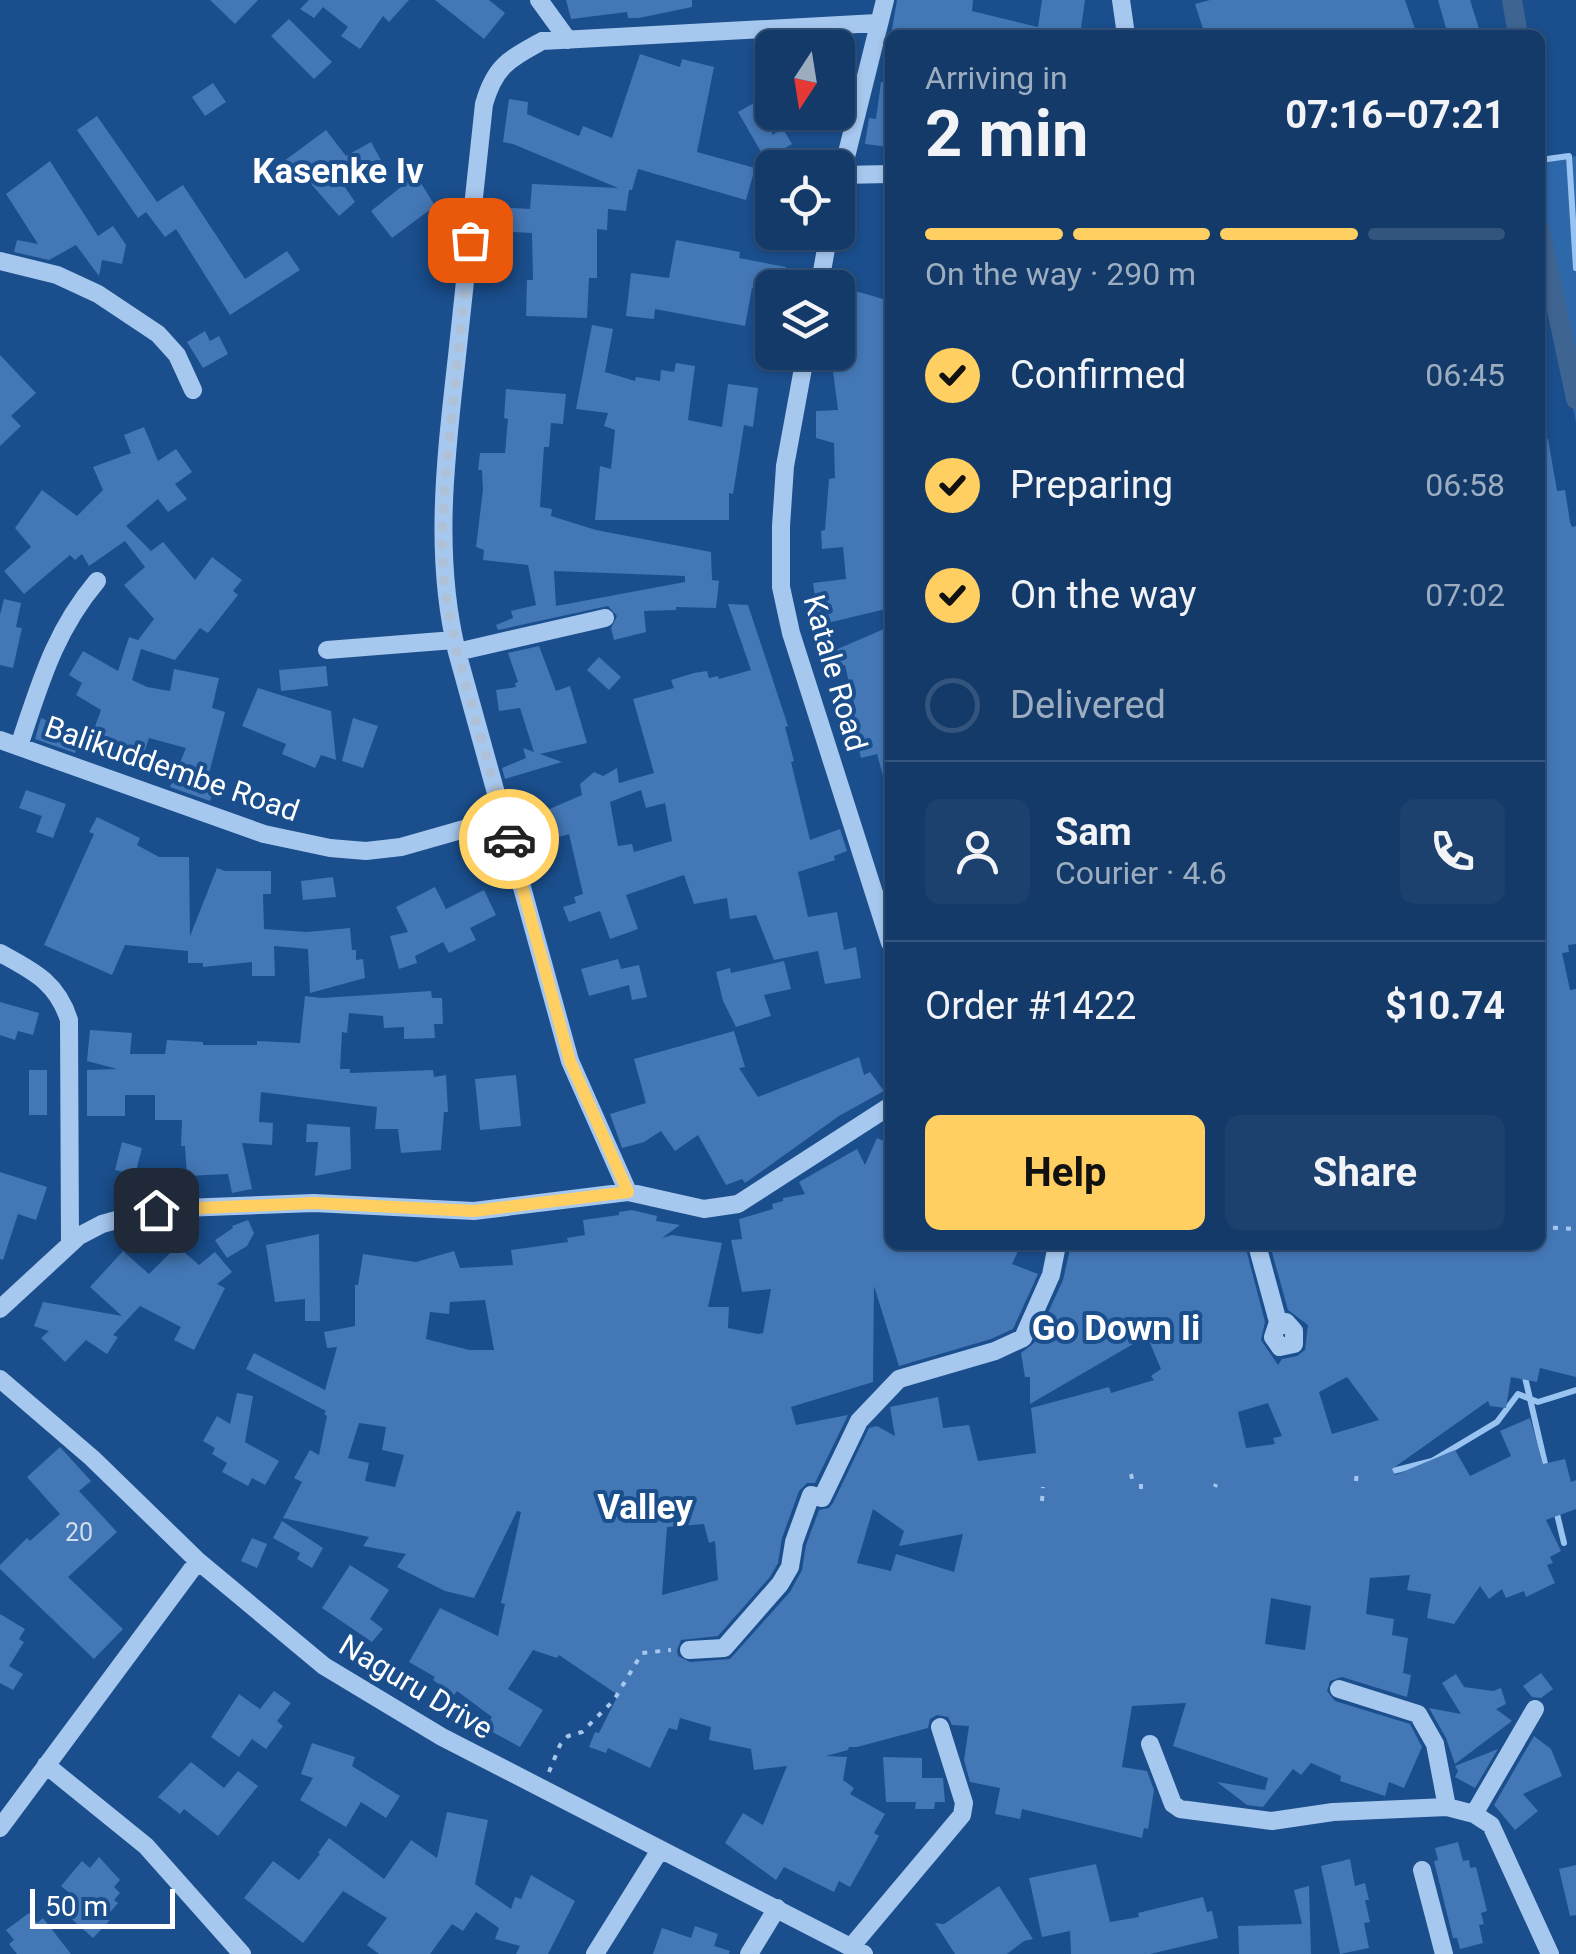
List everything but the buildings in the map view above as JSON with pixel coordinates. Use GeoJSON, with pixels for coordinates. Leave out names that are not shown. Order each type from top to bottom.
{"type":"FeatureCollection","features":[{"type":"Feature","properties":{"kind":"street"},"geometry":{"type":"LineString","coordinates":[[539,0],[568,40]]}},
{"type":"Feature","properties":{"kind":"street"},"geometry":{"type":"LineString","coordinates":[[847,150],[885,0]]}},
{"type":"Feature","properties":{"kind":"street"},"geometry":{"type":"LineString","coordinates":[[1120,0],[1125,30]]}},
{"type":"Feature","properties":{"kind":"street"},"geometry":{"type":"LineString","coordinates":[[628,1192],[570,1061],[456,646],[444,586],[442,535],[451,410],[484,104],[492,78],[508,60],[542,41],[878,23]]}},
{"type":"Feature","properties":{"kind":"street"},"geometry":{"type":"LineString","coordinates":[[855,179],[885,175]]}},
{"type":"Feature","properties":{"kind":"street"},"geometry":{"type":"LineString","coordinates":[[0,261],[57,275],[98,294],[158,334],[177,354],[193,390]]}},
{"type":"Feature","properties":{"kind":"street","name":"Katale Road"},"geometry":{"type":"LineString","coordinates":[[803,370],[785,466],[782,587],[792,633],[885,927]]}},
{"type":"Feature","properties":{"kind":"street"},"geometry":{"type":"LineString","coordinates":[[20,746],[59,635],[76,605],[97,581]]}},
{"type":"Feature","properties":{"kind":"street"},"geometry":{"type":"LineString","coordinates":[[327,650],[456,646],[605,618]]}},
{"type":"Feature","properties":{"kind":"street","name":"Balikuddembe Road"},"geometry":{"type":"LineString","coordinates":[[0,740],[264,834],[330,848],[366,851],[401,847],[503,818]]}},
{"type":"Feature","properties":{"kind":"street"},"geometry":{"type":"LineString","coordinates":[[0,953],[52,986],[62,998],[69,1020],[70,1244]]}},
{"type":"Feature","properties":{"kind":"street"},"geometry":{"type":"LineString","coordinates":[[0,1309],[70,1244],[102,1224],[156,1210],[314,1203],[474,1211],[628,1192],[704,1208],[738,1204],[885,1109]]}},
{"type":"Feature","properties":{"kind":"street"},"geometry":{"type":"LineString","coordinates":[[689,1650],[724,1648],[780,1584],[790,1567],[810,1495],[822,1498],[859,1422],[899,1379],[995,1351],[1023,1338],[1051,1274],[1056,1250]]}},
{"type":"Feature","properties":{"kind":"street"},"geometry":{"type":"LineString","coordinates":[[1258,1250],[1278,1322]]}},
{"type":"Feature","properties":{"kind":"street","name":"Naguru Drive"},"geometry":{"type":"LineString","coordinates":[[0,1379],[92,1458],[198,1561],[324,1666],[442,1737],[858,1950]]}},
{"type":"Feature","properties":{"kind":"street"},"geometry":{"type":"LineString","coordinates":[[0,1828],[198,1561]]}},
{"type":"Feature","properties":{"kind":"street"},"geometry":{"type":"LineString","coordinates":[[1339,1689],[1418,1714],[1435,1744],[1447,1807]]}},
{"type":"Feature","properties":{"kind":"street"},"geometry":{"type":"LineString","coordinates":[[1474,1814],[1535,1709]]}},
{"type":"Feature","properties":{"kind":"street"},"geometry":{"type":"LineString","coordinates":[[858,1950],[962,1815],[964,1803],[940,1727]]}},
{"type":"Feature","properties":{"kind":"street"},"geometry":{"type":"LineString","coordinates":[[1150,1744],[1173,1804],[1180,1809],[1272,1821],[1333,1812],[1447,1807],[1474,1814],[1490,1825],[1550,1954]]}},
{"type":"Feature","properties":{"kind":"street"},"geometry":{"type":"LineString","coordinates":[[46,1765],[146,1846],[242,1954]]}},
{"type":"Feature","properties":{"kind":"street"},"geometry":{"type":"LineString","coordinates":[[596,1954],[660,1850]]}},
{"type":"Feature","properties":{"kind":"street"},"geometry":{"type":"LineString","coordinates":[[1422,1870],[1444,1954]]}},
{"type":"Feature","properties":{"kind":"street"},"geometry":{"type":"LineString","coordinates":[[748,1954],[776,1908]]}},
{"type":"Feature","properties":{"kind":"path"},"geometry":{"type":"LineString","coordinates":[[1545,1227],[1576,1229]]}},
{"type":"Feature","properties":{"kind":"path"},"geometry":{"type":"LineString","coordinates":[[1356,1481],[1357,1472]]}},
{"type":"Feature","properties":{"kind":"path"},"geometry":{"type":"LineString","coordinates":[[1130,1474],[1133,1483]]}},
{"type":"Feature","properties":{"kind":"path"},"geometry":{"type":"LineString","coordinates":[[1142,1480],[1142,1489]]}},
{"type":"Feature","properties":{"kind":"path"},"geometry":{"type":"LineString","coordinates":[[1042,1501],[1043,1486]]}},
{"type":"Feature","properties":{"kind":"path"},"geometry":{"type":"LineString","coordinates":[[542,1790],[560,1745],[568,1736],[582,1732],[614,1700],[642,1653],[689,1650]]}},
{"type":"Feature","properties":{"kind":"shaded area"},"geometry":{"type":"Polygon","coordinates":[[[1576,156],[1576,423],[1545,253],[1545,159],[1576,156]]]}},
{"type":"Feature","properties":{"kind":"waterway"},"geometry":{"type":"LineString","coordinates":[[1512,0],[1517,30]]}},
{"type":"Feature","properties":{"kind":"waterway"},"geometry":{"type":"LineString","coordinates":[[1545,159],[1569,156],[1576,268]]}},
{"type":"Feature","properties":{"kind":"waterway"},"geometry":{"type":"LineString","coordinates":[[1545,253],[1576,399]]}},
{"type":"Feature","properties":{"kind":"waterway"},"geometry":{"type":"LineString","coordinates":[[1524,1373],[1546,1468]]}},
{"type":"Feature","properties":{"kind":"waterway"},"geometry":{"type":"LineString","coordinates":[[1385,1473],[1432,1461],[1497,1422],[1518,1394],[1538,1402],[1576,1390]]}},
{"type":"Feature","properties":{"kind":"waterway"},"geometry":{"type":"LineString","coordinates":[[1556,1510],[1564,1543]]}},
{"type":"Feature","properties":{"kind":"way so far"},"geometry":{"type":"LineString","coordinates":[[470,240],[446,472],[444,586],[457,652],[509,839]]}},
{"type":"Feature","properties":{"kind":"district","name":"Kasenke Iv"},"geometry":{"type":"Point","coordinates":[338,171]}},
{"type":"Feature","properties":{"kind":"district","name":"Go Down Ii"},"geometry":{"type":"Point","coordinates":[1116,1328]}},
{"type":"Feature","properties":{"kind":"district","name":"Valley"},"geometry":{"type":"Point","coordinates":[645,1507]}},
{"type":"Feature","properties":{"kind":"route"},"geometry":{"type":"LineString","coordinates":[[156,1210],[314,1203],[474,1211],[628,1192],[570,1061],[509,839]]}}]}
